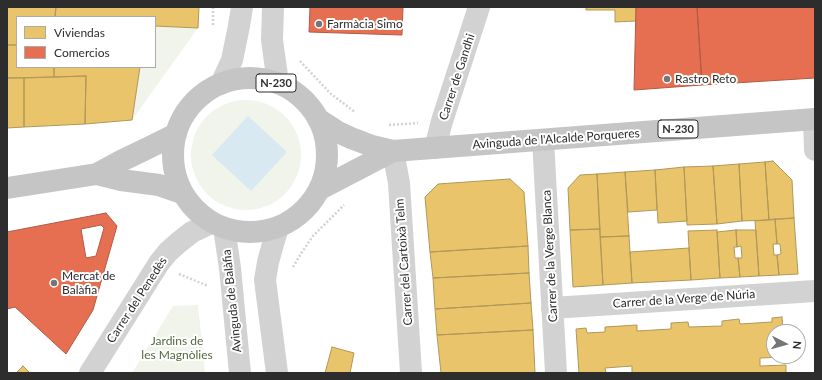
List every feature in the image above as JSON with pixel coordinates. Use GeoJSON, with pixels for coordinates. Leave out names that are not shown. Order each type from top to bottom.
{"type":"FeatureCollection","features":[{"type":"Feature","properties":{"kind":"main road","name":"N-230"},"geometry":{"type":"LineString","coordinates":[[244,78],[255,78],[278,83],[294,92],[308,104],[318,119],[326,142],[327,154],[324,178],[320,189],[309,205],[295,218],[278,228],[251,233],[237,232],[218,225],[203,217],[188,202],[182,193],[176,179],[173,164],[176,134],[179,124],[189,107],[212,88],[232,80],[244,78]]}},
{"type":"Feature","properties":{"kind":"main road","name":"Avinguda de l'Alcalde Porqueres"},"geometry":{"type":"LineString","coordinates":[[318,119],[338,132],[351,138],[372,146],[393,151],[814,119]]}},
{"type":"Feature","properties":{"kind":"main road"},"geometry":{"type":"LineString","coordinates":[[7,188],[97,174],[121,160],[176,134]]}},
{"type":"Feature","properties":{"kind":"main road","name":"Avinguda de l'Alcalde Porqueres"},"geometry":{"type":"LineString","coordinates":[[320,189],[393,151]]}},
{"type":"Feature","properties":{"kind":"main road"},"geometry":{"type":"LineString","coordinates":[[97,174],[121,180],[159,185],[182,193]]}},
{"type":"Feature","properties":{"kind":"street"},"geometry":{"type":"LineString","coordinates":[[221,84],[232,60],[242,7]]}},
{"type":"Feature","properties":{"kind":"street"},"geometry":{"type":"LineString","coordinates":[[272,7],[272,40],[278,83]]}},
{"type":"Feature","properties":{"kind":"street","name":"Carrer de Gandhi"},"geometry":{"type":"LineString","coordinates":[[435,148],[442,121],[479,7]]}},
{"type":"Feature","properties":{"kind":"street"},"geometry":{"type":"LineString","coordinates":[[814,119],[815,150]]}},
{"type":"Feature","properties":{"kind":"street","name":"Carrer de la Verge Blanca"},"geometry":{"type":"LineString","coordinates":[[543,140],[556,373]]}},
{"type":"Feature","properties":{"kind":"street","name":"Carrer del Cartoixà Telm"},"geometry":{"type":"LineString","coordinates":[[393,151],[399,182],[411,373]]}},
{"type":"Feature","properties":{"kind":"street","name":"Carrer del Penedès"},"geometry":{"type":"LineString","coordinates":[[90,373],[156,268],[168,252],[192,232],[218,225]]}},
{"type":"Feature","properties":{"kind":"street","name":"Avinguda de Balàfia"},"geometry":{"type":"LineString","coordinates":[[218,225],[230,268],[240,373]]}},
{"type":"Feature","properties":{"kind":"street"},"geometry":{"type":"LineString","coordinates":[[277,373],[266,280],[270,256],[278,228]]}},
{"type":"Feature","properties":{"kind":"street","name":"Carrer de la Verge de Núria"},"geometry":{"type":"LineString","coordinates":[[552,308],[815,291]]}},
{"type":"Feature","properties":{"kind":"path"},"geometry":{"type":"LineString","coordinates":[[213,7],[213,25]]}},
{"type":"Feature","properties":{"kind":"path"},"geometry":{"type":"LineString","coordinates":[[298,59],[331,94],[361,116]]}},
{"type":"Feature","properties":{"kind":"path"},"geometry":{"type":"LineString","coordinates":[[290,271],[313,236],[347,202]]}},
{"type":"Feature","properties":{"kind":"green space"},"geometry":{"type":"Polygon","coordinates":[[[156,26],[198,28],[132,120],[140,68],[156,68],[156,26]]]}},
{"type":"Feature","properties":{"kind":"green space"},"geometry":{"type":"Polygon","coordinates":[[[246,100],[267,104],[277,109],[285,116],[292,124],[297,134],[301,155],[297,176],[292,186],[285,194],[277,201],[267,206],[246,210],[225,206],[215,201],[207,194],[200,186],[195,176],[191,155],[195,134],[200,124],[207,116],[215,109],[225,104],[246,100]]]}},
{"type":"Feature","properties":{"kind":"green space","name":"Jardins de les Magnòlies"},"geometry":{"type":"Polygon","coordinates":[[[198,305],[205,373],[132,373],[173,306],[198,305]]]}},
{"type":"Feature","properties":{"kind":"shaded area"},"geometry":{"type":"Polygon","coordinates":[[[248,116],[287,152],[251,191],[212,155],[248,116]]]}},
{"type":"Feature","properties":{"kind":"building: Viviendas"},"geometry":{"type":"Polygon","coordinates":[[[7,7],[56,7],[55,16],[16,16],[16,45],[7,45],[7,7]]]}},
{"type":"Feature","properties":{"kind":"building: Viviendas"},"geometry":{"type":"Polygon","coordinates":[[[56,7],[199,7],[198,28],[156,26],[156,16],[55,16],[56,7]]]}},
{"type":"Feature","properties":{"kind":"building: Viviendas"},"geometry":{"type":"Polygon","coordinates":[[[586,7],[636,7],[636,21],[615,22],[615,10],[586,10],[586,7]]]}},
{"type":"Feature","properties":{"kind":"building: Viviendas"},"geometry":{"type":"Polygon","coordinates":[[[7,45],[16,45],[16,68],[54,68],[54,77],[7,78],[7,45]]]}},
{"type":"Feature","properties":{"kind":"building: Viviendas"},"geometry":{"type":"Polygon","coordinates":[[[54,68],[140,68],[132,120],[85,124],[86,76],[54,77],[54,68]]]}},
{"type":"Feature","properties":{"kind":"building: Viviendas"},"geometry":{"type":"Polygon","coordinates":[[[86,76],[85,124],[24,127],[24,78],[86,76]]]}},
{"type":"Feature","properties":{"kind":"building: Viviendas"},"geometry":{"type":"Polygon","coordinates":[[[7,78],[24,78],[24,127],[7,128],[7,78]]]}},
{"type":"Feature","properties":{"kind":"building: Viviendas"},"geometry":{"type":"Polygon","coordinates":[[[773,161],[792,180],[794,218],[769,220],[765,162],[773,161]]]}},
{"type":"Feature","properties":{"kind":"building: Viviendas"},"geometry":{"type":"Polygon","coordinates":[[[765,162],[769,220],[742,221],[739,164],[765,162]]]}},
{"type":"Feature","properties":{"kind":"building: Viviendas"},"geometry":{"type":"Polygon","coordinates":[[[739,164],[742,221],[717,224],[713,166],[739,164]]]}},
{"type":"Feature","properties":{"kind":"building: Viviendas"},"geometry":{"type":"Polygon","coordinates":[[[713,166],[717,224],[687,225],[684,167],[713,166]]]}},
{"type":"Feature","properties":{"kind":"building: Viviendas"},"geometry":{"type":"Polygon","coordinates":[[[684,167],[687,221],[658,223],[655,170],[684,167]]]}},
{"type":"Feature","properties":{"kind":"building: Viviendas"},"geometry":{"type":"Polygon","coordinates":[[[655,170],[657,210],[628,212],[625,172],[655,170]]]}},
{"type":"Feature","properties":{"kind":"building: Viviendas"},"geometry":{"type":"Polygon","coordinates":[[[625,172],[629,236],[600,237],[597,174],[625,172]]]}},
{"type":"Feature","properties":{"kind":"building: Viviendas"},"geometry":{"type":"Polygon","coordinates":[[[597,174],[600,229],[570,230],[568,188],[580,175],[597,174]]]}},
{"type":"Feature","properties":{"kind":"building: Viviendas"},"geometry":{"type":"Polygon","coordinates":[[[510,179],[524,192],[528,246],[430,252],[425,197],[438,184],[510,179]]]}},
{"type":"Feature","properties":{"kind":"building: Viviendas"},"geometry":{"type":"Polygon","coordinates":[[[794,218],[798,274],[779,275],[777,255],[781,254],[780,244],[777,244],[775,219],[794,218]]]}},
{"type":"Feature","properties":{"kind":"building: Viviendas"},"geometry":{"type":"Polygon","coordinates":[[[775,219],[777,244],[773,244],[774,255],[777,255],[779,275],[759,276],[755,221],[775,219]]]}},
{"type":"Feature","properties":{"kind":"building: Viviendas"},"geometry":{"type":"Polygon","coordinates":[[[600,229],[603,285],[573,287],[570,230],[600,229]]]}},
{"type":"Feature","properties":{"kind":"building: Viviendas"},"geometry":{"type":"Polygon","coordinates":[[[717,230],[720,278],[691,280],[688,231],[717,230]]]}},
{"type":"Feature","properties":{"kind":"building: Viviendas"},"geometry":{"type":"Polygon","coordinates":[[[736,230],[756,230],[759,276],[740,277],[738,258],[742,258],[741,246],[737,247],[736,230]]]}},
{"type":"Feature","properties":{"kind":"building: Viviendas"},"geometry":{"type":"Polygon","coordinates":[[[736,230],[737,247],[734,247],[735,258],[738,258],[740,277],[720,278],[717,232],[736,230]]]}},
{"type":"Feature","properties":{"kind":"building: Viviendas"},"geometry":{"type":"Polygon","coordinates":[[[629,236],[632,283],[603,285],[600,237],[629,236]]]}},
{"type":"Feature","properties":{"kind":"building: Viviendas"},"geometry":{"type":"Polygon","coordinates":[[[528,246],[529,273],[433,278],[430,252],[528,246]]]}},
{"type":"Feature","properties":{"kind":"building: Viviendas"},"geometry":{"type":"Polygon","coordinates":[[[689,248],[691,280],[632,283],[630,252],[689,248]]]}},
{"type":"Feature","properties":{"kind":"building: Viviendas"},"geometry":{"type":"Polygon","coordinates":[[[529,273],[531,303],[435,309],[433,278],[529,273]]]}},
{"type":"Feature","properties":{"kind":"building: Viviendas"},"geometry":{"type":"Polygon","coordinates":[[[531,303],[533,330],[437,335],[435,309],[531,303]]]}},
{"type":"Feature","properties":{"kind":"building: Viviendas"},"geometry":{"type":"Polygon","coordinates":[[[782,317],[782,324],[766,324],[766,358],[760,358],[760,366],[786,365],[786,373],[632,373],[632,366],[605,368],[606,373],[579,373],[576,329],[586,328],[587,333],[605,332],[605,327],[637,325],[637,331],[671,329],[671,323],[688,322],[689,327],[722,326],[722,321],[739,319],[740,324],[772,322],[772,318],[782,317]]]}},
{"type":"Feature","properties":{"kind":"building: Viviendas"},"geometry":{"type":"Polygon","coordinates":[[[533,330],[535,373],[441,373],[437,335],[533,330]]]}},
{"type":"Feature","properties":{"kind":"building: Viviendas"},"geometry":{"type":"Polygon","coordinates":[[[332,347],[354,353],[350,373],[325,373],[332,347]]]}},
{"type":"Feature","properties":{"kind":"building: Viviendas"},"geometry":{"type":"Polygon","coordinates":[[[23,366],[30,373],[16,373],[23,366]]]}},
{"type":"Feature","properties":{"kind":"building: Comercios"},"geometry":{"type":"Polygon","coordinates":[[[310,7],[403,7],[402,35],[309,32],[310,7]]]}},
{"type":"Feature","properties":{"kind":"building: Comercios"},"geometry":{"type":"Polygon","coordinates":[[[636,7],[697,7],[702,85],[634,90],[636,7]]]}},
{"type":"Feature","properties":{"kind":"building: Comercios"},"geometry":{"type":"Polygon","coordinates":[[[697,7],[815,7],[815,78],[702,85],[697,7]]]}},
{"type":"Feature","properties":{"kind":"building: Comercios","name":"Mercat de Balàfia"},"geometry":{"type":"Polygon","coordinates":[[[106,213],[117,226],[93,310],[66,354],[15,307],[7,309],[7,232],[106,213]],[[101,225],[81,229],[86,258],[96,256],[104,228],[101,225]]]}},
{"type":"Feature","properties":{"kind":"place","name":"Farmàcia Simo"},"geometry":{"type":"Point","coordinates":[319,24]}},
{"type":"Feature","properties":{"kind":"place","name":"Rastro Reto"},"geometry":{"type":"Point","coordinates":[667,79]}},
{"type":"Feature","properties":{"kind":"place","name":"Mercat de Balàfia"},"geometry":{"type":"Point","coordinates":[54,283]}}]}
